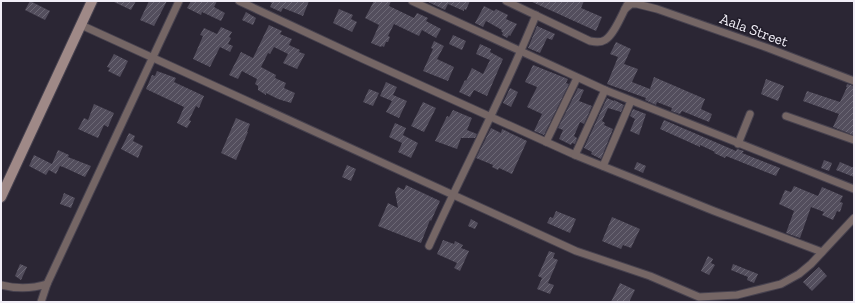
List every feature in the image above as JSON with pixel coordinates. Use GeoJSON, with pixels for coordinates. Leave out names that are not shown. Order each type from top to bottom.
{"type":"FeatureCollection","features":[{"type":"Feature","properties":{"kind":"main road"},"geometry":{"type":"LineString","coordinates":[[1,197],[92,1]]}},
{"type":"Feature","properties":{"kind":"street"},"geometry":{"type":"LineString","coordinates":[[40,302],[47,284],[180,1]]}},
{"type":"Feature","properties":{"kind":"street"},"geometry":{"type":"LineString","coordinates":[[239,1],[575,155],[822,252]]}},
{"type":"Feature","properties":{"kind":"street"},"geometry":{"type":"LineString","coordinates":[[412,1],[605,90],[854,189]]}},
{"type":"Feature","properties":{"kind":"street"},"geometry":{"type":"LineString","coordinates":[[506,1],[590,41],[598,42],[605,40],[611,35],[629,1]]}},
{"type":"Feature","properties":{"kind":"street","name":"Aala Street"},"geometry":{"type":"LineString","coordinates":[[625,9],[631,4],[657,9],[768,48],[854,81]]}},
{"type":"Feature","properties":{"kind":"street"},"geometry":{"type":"LineString","coordinates":[[429,246],[491,116],[536,15]]}},
{"type":"Feature","properties":{"kind":"street"},"geometry":{"type":"LineString","coordinates":[[81,24],[576,251],[650,276],[699,297],[738,295],[781,284],[806,269],[854,218]]}},
{"type":"Feature","properties":{"kind":"street"},"geometry":{"type":"LineString","coordinates":[[546,142],[577,78]]}},
{"type":"Feature","properties":{"kind":"street"},"geometry":{"type":"LineString","coordinates":[[575,155],[605,90]]}},
{"type":"Feature","properties":{"kind":"street"},"geometry":{"type":"LineString","coordinates":[[603,166],[631,101]]}},
{"type":"Feature","properties":{"kind":"street"},"geometry":{"type":"LineString","coordinates":[[738,144],[750,114]]}},
{"type":"Feature","properties":{"kind":"street"},"geometry":{"type":"LineString","coordinates":[[786,116],[854,140]]}},
{"type":"Feature","properties":{"kind":"street"},"geometry":{"type":"LineString","coordinates":[[1,284],[18,288],[31,288],[47,284]]}},
{"type":"Feature","properties":{"kind":"building"},"geometry":{"type":"Polygon","coordinates":[[[30,1],[50,11],[45,20],[25,10],[30,1]]]}},
{"type":"Feature","properties":{"kind":"building"},"geometry":{"type":"Polygon","coordinates":[[[112,1],[136,1],[131,10],[112,1]]]}},
{"type":"Feature","properties":{"kind":"building"},"geometry":{"type":"Polygon","coordinates":[[[149,1],[167,1],[154,26],[140,20],[149,1]]]}},
{"type":"Feature","properties":{"kind":"building"},"geometry":{"type":"Polygon","coordinates":[[[191,1],[217,1],[214,7],[225,13],[221,21],[202,12],[201,15],[187,8],[191,1]]]}},
{"type":"Feature","properties":{"kind":"building"},"geometry":{"type":"Polygon","coordinates":[[[268,1],[309,1],[303,16],[283,8],[281,12],[270,7],[272,3],[268,1]]]}},
{"type":"Feature","properties":{"kind":"building"},"geometry":{"type":"Polygon","coordinates":[[[374,1],[391,1],[389,6],[414,18],[417,13],[428,18],[426,21],[441,29],[436,38],[422,30],[419,36],[394,24],[388,36],[390,37],[388,42],[386,42],[384,47],[371,43],[379,25],[365,18],[374,1]]]}},
{"type":"Feature","properties":{"kind":"building"},"geometry":{"type":"Polygon","coordinates":[[[426,1],[470,1],[466,10],[464,9],[464,11],[448,4],[445,10],[426,1]]]}},
{"type":"Feature","properties":{"kind":"building"},"geometry":{"type":"Polygon","coordinates":[[[530,1],[584,1],[581,8],[602,17],[596,31],[530,1]]]}},
{"type":"Feature","properties":{"kind":"building"},"geometry":{"type":"Polygon","coordinates":[[[484,6],[494,11],[496,9],[508,15],[506,19],[517,24],[510,36],[509,35],[507,38],[502,35],[502,30],[486,21],[483,27],[475,23],[484,6]]]}},
{"type":"Feature","properties":{"kind":"building"},"geometry":{"type":"Polygon","coordinates":[[[339,9],[353,15],[351,19],[357,22],[352,32],[333,23],[339,9]]]}},
{"type":"Feature","properties":{"kind":"building"},"geometry":{"type":"Polygon","coordinates":[[[246,12],[256,18],[253,25],[242,20],[246,12]]]}},
{"type":"Feature","properties":{"kind":"building"},"geometry":{"type":"Polygon","coordinates":[[[269,25],[282,31],[280,34],[292,39],[289,45],[305,54],[297,69],[283,63],[288,54],[274,47],[270,54],[268,53],[261,67],[276,75],[275,78],[286,83],[284,88],[295,93],[291,103],[266,93],[266,95],[258,90],[258,86],[255,84],[257,79],[242,71],[238,79],[229,75],[241,52],[253,58],[269,25]]]}},
{"type":"Feature","properties":{"kind":"building"},"geometry":{"type":"Polygon","coordinates":[[[537,26],[555,34],[552,40],[547,38],[540,53],[528,48],[537,26]]]}},
{"type":"Feature","properties":{"kind":"building"},"geometry":{"type":"Polygon","coordinates":[[[221,27],[232,32],[229,37],[231,38],[228,44],[233,46],[230,52],[220,47],[210,67],[193,59],[203,36],[200,35],[204,28],[217,34],[221,27]]]}},
{"type":"Feature","properties":{"kind":"building"},"geometry":{"type":"Polygon","coordinates":[[[453,35],[466,41],[462,50],[449,44],[453,35]]]}},
{"type":"Feature","properties":{"kind":"building"},"geometry":{"type":"Polygon","coordinates":[[[434,41],[444,46],[437,59],[454,67],[448,81],[423,71],[433,49],[431,48],[434,41]]]}},
{"type":"Feature","properties":{"kind":"building"},"geometry":{"type":"Polygon","coordinates":[[[616,42],[631,49],[624,64],[638,69],[632,82],[650,89],[654,77],[705,99],[701,109],[712,114],[709,122],[682,111],[680,114],[671,111],[672,108],[657,102],[656,105],[645,100],[646,98],[607,84],[618,57],[610,54],[616,42]]]}},
{"type":"Feature","properties":{"kind":"building"},"geometry":{"type":"Polygon","coordinates":[[[480,44],[491,49],[490,52],[503,59],[487,96],[474,90],[470,97],[459,92],[465,80],[466,81],[472,68],[483,74],[490,60],[476,54],[480,44]]]}},
{"type":"Feature","properties":{"kind":"building"},"geometry":{"type":"Polygon","coordinates":[[[114,54],[128,61],[120,77],[108,71],[110,68],[107,67],[114,54]]]}},
{"type":"Feature","properties":{"kind":"building"},"geometry":{"type":"Polygon","coordinates":[[[533,65],[568,79],[566,83],[569,84],[544,135],[534,131],[542,114],[527,107],[537,87],[525,82],[533,65]]]}},
{"type":"Feature","properties":{"kind":"building"},"geometry":{"type":"Polygon","coordinates":[[[157,71],[176,78],[174,82],[204,96],[199,108],[196,106],[187,128],[177,123],[184,107],[146,89],[152,75],[155,76],[157,71]]]}},
{"type":"Feature","properties":{"kind":"building"},"geometry":{"type":"Polygon","coordinates":[[[766,79],[784,86],[778,101],[761,94],[766,79]]]}},
{"type":"Feature","properties":{"kind":"building"},"geometry":{"type":"Polygon","coordinates":[[[386,82],[397,87],[393,95],[407,101],[399,118],[386,112],[392,101],[380,96],[386,82]]]}},
{"type":"Feature","properties":{"kind":"building"},"geometry":{"type":"Polygon","coordinates":[[[847,84],[854,86],[853,135],[833,127],[839,114],[803,101],[807,91],[840,102],[847,84]]]}},
{"type":"Feature","properties":{"kind":"building"},"geometry":{"type":"Polygon","coordinates":[[[510,88],[518,92],[511,107],[503,103],[510,88]]]}},
{"type":"Feature","properties":{"kind":"building"},"geometry":{"type":"Polygon","coordinates":[[[578,88],[584,90],[579,101],[592,106],[584,124],[580,122],[574,136],[577,138],[575,144],[572,143],[571,145],[559,139],[563,130],[558,128],[578,88]]]}},
{"type":"Feature","properties":{"kind":"building"},"geometry":{"type":"Polygon","coordinates":[[[369,89],[379,93],[373,106],[363,102],[369,89]]]}},
{"type":"Feature","properties":{"kind":"building"},"geometry":{"type":"Polygon","coordinates":[[[607,98],[624,105],[621,112],[608,108],[602,121],[605,123],[604,125],[613,129],[601,159],[591,154],[592,152],[584,148],[607,98]]]}},
{"type":"Feature","properties":{"kind":"building"},"geometry":{"type":"Polygon","coordinates":[[[423,102],[436,108],[424,132],[411,126],[423,102]]]}},
{"type":"Feature","properties":{"kind":"building"},"geometry":{"type":"Polygon","coordinates":[[[94,104],[114,113],[108,127],[104,125],[98,138],[78,129],[84,118],[88,120],[94,104]]]}},
{"type":"Feature","properties":{"kind":"building"},"geometry":{"type":"Polygon","coordinates":[[[633,109],[646,114],[639,135],[630,131],[635,119],[630,116],[633,109]]]}},
{"type":"Feature","properties":{"kind":"building"},"geometry":{"type":"Polygon","coordinates":[[[453,110],[472,118],[467,130],[477,134],[475,138],[461,138],[457,149],[435,141],[447,116],[449,117],[453,110]]]}},
{"type":"Feature","properties":{"kind":"building"},"geometry":{"type":"Polygon","coordinates":[[[236,118],[250,124],[236,160],[221,153],[236,118]]]}},
{"type":"Feature","properties":{"kind":"building"},"geometry":{"type":"Polygon","coordinates":[[[664,120],[736,151],[737,149],[744,151],[742,153],[780,168],[776,176],[726,156],[725,158],[700,145],[700,147],[660,129],[664,120]]]}},
{"type":"Feature","properties":{"kind":"building"},"geometry":{"type":"Polygon","coordinates":[[[395,123],[406,128],[403,135],[418,143],[411,158],[398,152],[402,143],[389,137],[395,123]]]}},
{"type":"Feature","properties":{"kind":"building"},"geometry":{"type":"Polygon","coordinates":[[[491,128],[501,133],[502,129],[527,141],[512,174],[499,168],[498,170],[492,167],[493,165],[476,158],[491,128]]]}},
{"type":"Feature","properties":{"kind":"building"},"geometry":{"type":"Polygon","coordinates":[[[129,133],[135,136],[133,141],[143,146],[138,158],[121,149],[129,133]]]}},
{"type":"Feature","properties":{"kind":"building"},"geometry":{"type":"Polygon","coordinates":[[[58,150],[69,155],[68,157],[91,166],[85,177],[60,166],[56,174],[49,170],[46,175],[29,166],[34,155],[52,164],[58,150]]]}},
{"type":"Feature","properties":{"kind":"building"},"geometry":{"type":"Polygon","coordinates":[[[824,160],[832,163],[829,171],[821,168],[824,160]]]}},
{"type":"Feature","properties":{"kind":"building"},"geometry":{"type":"Polygon","coordinates":[[[637,162],[646,166],[643,173],[634,169],[637,162]]]}},
{"type":"Feature","properties":{"kind":"building"},"geometry":{"type":"Polygon","coordinates":[[[840,162],[854,168],[854,177],[836,170],[840,162]]]}},
{"type":"Feature","properties":{"kind":"building"},"geometry":{"type":"Polygon","coordinates":[[[347,165],[356,169],[351,181],[342,177],[347,165]]]}},
{"type":"Feature","properties":{"kind":"building"},"geometry":{"type":"Polygon","coordinates":[[[406,185],[440,201],[431,221],[430,220],[421,243],[378,226],[388,203],[398,208],[395,192],[398,187],[404,190],[406,185]]]}},
{"type":"Feature","properties":{"kind":"building"},"geometry":{"type":"Polygon","coordinates":[[[794,186],[818,196],[822,187],[843,196],[840,202],[843,203],[840,212],[837,211],[833,220],[822,215],[824,212],[811,207],[800,238],[786,233],[794,211],[779,204],[785,190],[791,192],[794,186]]]}},
{"type":"Feature","properties":{"kind":"building"},"geometry":{"type":"Polygon","coordinates":[[[64,193],[75,198],[71,208],[60,204],[64,193]]]}},
{"type":"Feature","properties":{"kind":"building"},"geometry":{"type":"Polygon","coordinates":[[[556,211],[576,219],[570,233],[547,223],[550,217],[553,218],[556,211]]]}},
{"type":"Feature","properties":{"kind":"building"},"geometry":{"type":"Polygon","coordinates":[[[612,217],[640,229],[631,248],[623,245],[621,249],[602,241],[612,217]]]}},
{"type":"Feature","properties":{"kind":"building"},"geometry":{"type":"Polygon","coordinates":[[[471,219],[478,223],[475,229],[468,226],[471,219]]]}},
{"type":"Feature","properties":{"kind":"building"},"geometry":{"type":"Polygon","coordinates":[[[443,240],[454,244],[455,241],[463,245],[461,248],[469,251],[460,271],[454,268],[457,263],[437,254],[443,240]]]}},
{"type":"Feature","properties":{"kind":"building"},"geometry":{"type":"Polygon","coordinates":[[[549,251],[555,253],[553,258],[558,260],[548,283],[554,285],[550,294],[537,289],[542,278],[538,276],[549,251]]]}},
{"type":"Feature","properties":{"kind":"building"},"geometry":{"type":"Polygon","coordinates":[[[708,256],[713,259],[711,263],[715,265],[709,275],[701,271],[708,256]]]}},
{"type":"Feature","properties":{"kind":"building"},"geometry":{"type":"Polygon","coordinates":[[[20,264],[27,267],[21,280],[15,276],[20,264]]]}},
{"type":"Feature","properties":{"kind":"building"},"geometry":{"type":"Polygon","coordinates":[[[733,264],[758,274],[754,283],[747,280],[748,277],[731,270],[733,264]]]}},
{"type":"Feature","properties":{"kind":"building"},"geometry":{"type":"Polygon","coordinates":[[[819,267],[827,276],[812,291],[803,282],[819,267]]]}},
{"type":"Feature","properties":{"kind":"building"},"geometry":{"type":"Polygon","coordinates":[[[620,283],[635,290],[629,302],[611,302],[620,283]]]}}]}
